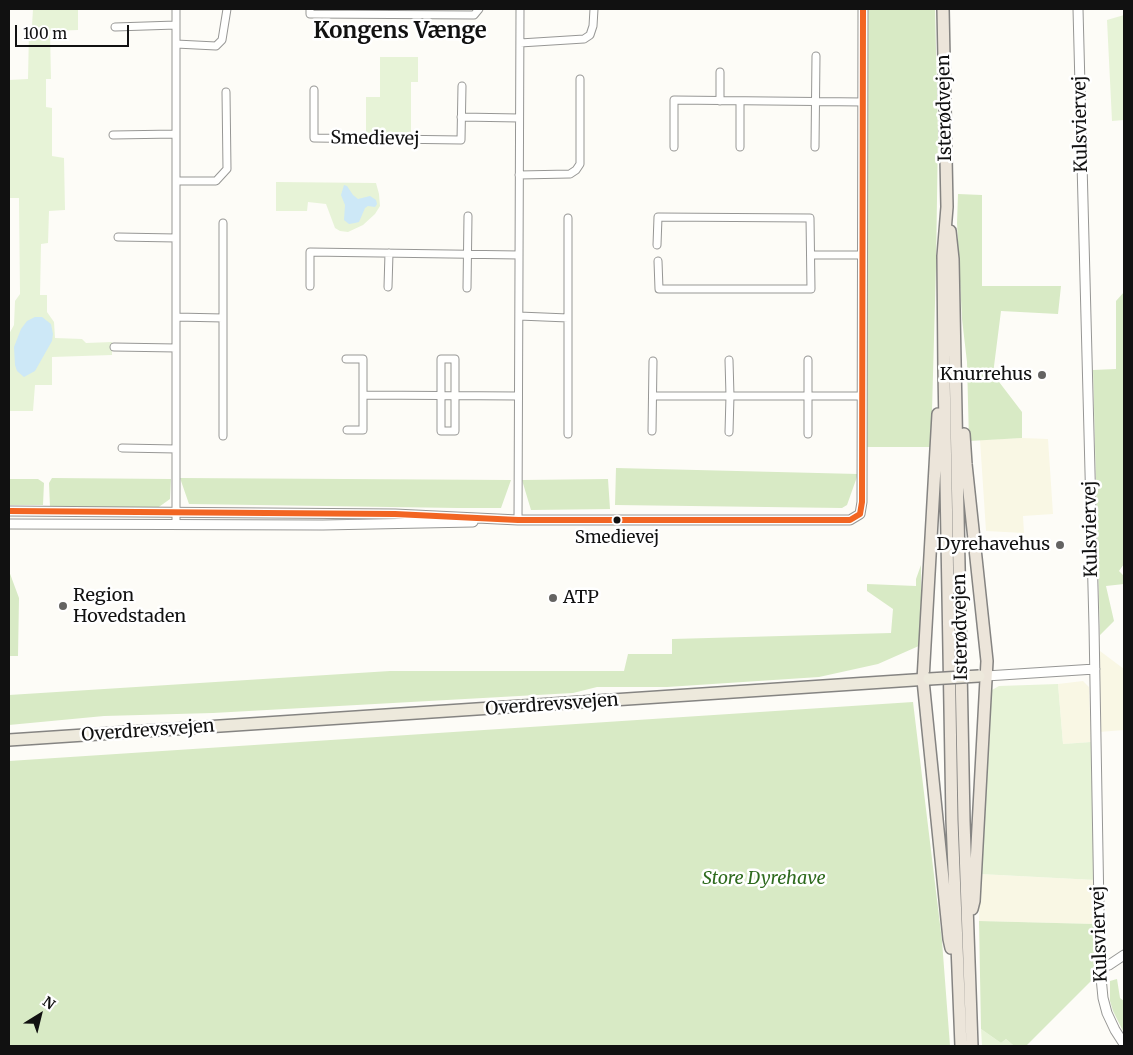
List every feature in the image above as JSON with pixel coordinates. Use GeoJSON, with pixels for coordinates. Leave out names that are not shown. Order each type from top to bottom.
{"type":"FeatureCollection","features":[{"type":"Feature","properties":{"kind":"highway","name":"Isterødvejen"},"geometry":{"type":"LineString","coordinates":[[943,9],[947,207],[953,260],[967,924],[972,1046]]}},
{"type":"Feature","properties":{"kind":"highway","name":"Isterødvejen"},"geometry":{"type":"LineString","coordinates":[[947,207],[943,256],[944,370],[952,820],[961,1046]]}},
{"type":"Feature","properties":{"kind":"highway"},"geometry":{"type":"LineString","coordinates":[[944,370],[940,389],[935,448],[926,680],[949,939],[958,969]]}},
{"type":"Feature","properties":{"kind":"highway"},"geometry":{"type":"LineString","coordinates":[[956,378],[963,412],[966,464],[985,642],[974,901],[967,924]]}},
{"type":"Feature","properties":{"kind":"main road","name":"Overdrevsvejen"},"geometry":{"type":"LineString","coordinates":[[9,740],[983,676]]}},
{"type":"Feature","properties":{"kind":"street"},"geometry":{"type":"LineString","coordinates":[[176,9],[176,525]]}},
{"type":"Feature","properties":{"kind":"street"},"geometry":{"type":"LineString","coordinates":[[176,44],[216,46],[222,40],[227,9]]}},
{"type":"Feature","properties":{"kind":"street"},"geometry":{"type":"LineString","coordinates":[[310,9],[310,14],[405,11],[474,15],[479,9]]}},
{"type":"Feature","properties":{"kind":"street"},"geometry":{"type":"LineString","coordinates":[[518,520],[520,9]]}},
{"type":"Feature","properties":{"kind":"street"},"geometry":{"type":"LineString","coordinates":[[520,43],[584,38],[590,35],[593,26],[594,9]]}},
{"type":"Feature","properties":{"kind":"street"},"geometry":{"type":"LineString","coordinates":[[9,524],[176,525],[441,523],[506,520],[850,520],[860,514],[862,502],[861,255],[863,9]]}},
{"type":"Feature","properties":{"kind":"street","name":"Kulsviervej"},"geometry":{"type":"LineString","coordinates":[[1078,9],[1095,670],[1100,967],[1103,998],[1107,1013],[1124,1044]]}},
{"type":"Feature","properties":{"kind":"street"},"geometry":{"type":"LineString","coordinates":[[116,27],[176,25]]}},
{"type":"Feature","properties":{"kind":"street"},"geometry":{"type":"LineString","coordinates":[[815,147],[816,56]]}},
{"type":"Feature","properties":{"kind":"street"},"geometry":{"type":"LineString","coordinates":[[720,72],[720,101]]}},
{"type":"Feature","properties":{"kind":"street"},"geometry":{"type":"LineString","coordinates":[[519,175],[570,174],[580,164],[580,79]]}},
{"type":"Feature","properties":{"kind":"street","name":"Smedievej"},"geometry":{"type":"LineString","coordinates":[[314,90],[314,138],[461,140],[462,86]]}},
{"type":"Feature","properties":{"kind":"street"},"geometry":{"type":"LineString","coordinates":[[176,181],[216,181],[227,169],[226,92]]}},
{"type":"Feature","properties":{"kind":"street"},"geometry":{"type":"LineString","coordinates":[[674,147],[674,100],[863,102]]}},
{"type":"Feature","properties":{"kind":"street"},"geometry":{"type":"LineString","coordinates":[[740,101],[740,147]]}},
{"type":"Feature","properties":{"kind":"street"},"geometry":{"type":"LineString","coordinates":[[461,117],[519,118]]}},
{"type":"Feature","properties":{"kind":"street"},"geometry":{"type":"LineString","coordinates":[[112,135],[176,134]]}},
{"type":"Feature","properties":{"kind":"street"},"geometry":{"type":"LineString","coordinates":[[468,216],[468,288]]}},
{"type":"Feature","properties":{"kind":"street"},"geometry":{"type":"LineString","coordinates":[[568,218],[568,434]]}},
{"type":"Feature","properties":{"kind":"street"},"geometry":{"type":"LineString","coordinates":[[658,245],[658,218],[810,218],[811,289],[659,289],[658,261]]}},
{"type":"Feature","properties":{"kind":"street"},"geometry":{"type":"LineString","coordinates":[[223,223],[223,436]]}},
{"type":"Feature","properties":{"kind":"street"},"geometry":{"type":"LineString","coordinates":[[118,237],[176,238]]}},
{"type":"Feature","properties":{"kind":"street"},"geometry":{"type":"LineString","coordinates":[[310,286],[310,252],[519,255]]}},
{"type":"Feature","properties":{"kind":"street"},"geometry":{"type":"LineString","coordinates":[[388,287],[389,253]]}},
{"type":"Feature","properties":{"kind":"street"},"geometry":{"type":"LineString","coordinates":[[810,255],[861,255]]}},
{"type":"Feature","properties":{"kind":"street"},"geometry":{"type":"LineString","coordinates":[[519,316],[568,318]]}},
{"type":"Feature","properties":{"kind":"street"},"geometry":{"type":"LineString","coordinates":[[176,317],[223,318]]}},
{"type":"Feature","properties":{"kind":"street"},"geometry":{"type":"LineString","coordinates":[[114,347],[176,348]]}},
{"type":"Feature","properties":{"kind":"street"},"geometry":{"type":"LineString","coordinates":[[346,359],[363,359],[363,430],[347,430]]}},
{"type":"Feature","properties":{"kind":"street"},"geometry":{"type":"LineString","coordinates":[[441,359],[455,359],[454,431],[441,431],[441,396],[441,359]]}},
{"type":"Feature","properties":{"kind":"street"},"geometry":{"type":"LineString","coordinates":[[729,360],[729,432]]}},
{"type":"Feature","properties":{"kind":"street"},"geometry":{"type":"LineString","coordinates":[[808,360],[808,434]]}},
{"type":"Feature","properties":{"kind":"street"},"geometry":{"type":"LineString","coordinates":[[652,431],[653,361]]}},
{"type":"Feature","properties":{"kind":"street"},"geometry":{"type":"LineString","coordinates":[[363,395],[518,396]]}},
{"type":"Feature","properties":{"kind":"street"},"geometry":{"type":"LineString","coordinates":[[654,396],[861,396]]}},
{"type":"Feature","properties":{"kind":"street"},"geometry":{"type":"LineString","coordinates":[[122,448],[176,449]]}},
{"type":"Feature","properties":{"kind":"street"},"geometry":{"type":"LineString","coordinates":[[9,511],[395,514],[506,520]]}},
{"type":"Feature","properties":{"kind":"street","name":"Overdrevsvejen"},"geometry":{"type":"LineString","coordinates":[[983,676],[1095,670]]}},
{"type":"Feature","properties":{"kind":"street"},"geometry":{"type":"LineString","coordinates":[[1100,967],[1109,965],[1124,955]]}},
{"type":"Feature","properties":{"kind":"shaded area"},"geometry":{"type":"Polygon","coordinates":[[[1048,439],[1053,514],[1023,516],[1024,533],[986,531],[980,440],[1048,439]]]}},
{"type":"Feature","properties":{"kind":"shaded area"},"geometry":{"type":"Polygon","coordinates":[[[1100,651],[1124,669],[1124,730],[1099,732],[1100,651]]]}},
{"type":"Feature","properties":{"kind":"shaded area"},"geometry":{"type":"Polygon","coordinates":[[[1083,681],[1089,687],[1091,742],[1063,744],[1058,684],[1083,681]]]}},
{"type":"Feature","properties":{"kind":"shaded area"},"geometry":{"type":"Polygon","coordinates":[[[980,874],[1095,880],[1095,924],[979,921],[980,874]]]}},
{"type":"Feature","properties":{"kind":"green space"},"geometry":{"type":"Polygon","coordinates":[[[33,9],[78,10],[78,30],[50,31],[51,79],[46,79],[46,107],[52,108],[52,156],[64,158],[65,210],[49,211],[48,243],[41,244],[40,295],[47,295],[47,312],[54,322],[55,338],[82,339],[86,343],[112,342],[112,355],[52,357],[52,385],[35,385],[33,411],[9,411],[9,334],[14,325],[15,301],[20,294],[19,198],[9,198],[9,80],[28,79],[29,31],[32,26],[33,9]]]}},
{"type":"Feature","properties":{"kind":"green space"},"geometry":{"type":"Polygon","coordinates":[[[868,9],[935,9],[938,131],[931,447],[866,447],[868,9]]]}},
{"type":"Feature","properties":{"kind":"green space"},"geometry":{"type":"Polygon","coordinates":[[[1124,15],[1124,120],[1112,121],[1107,20],[1124,15]]]}},
{"type":"Feature","properties":{"kind":"green space"},"geometry":{"type":"Polygon","coordinates":[[[380,57],[418,57],[418,82],[411,82],[411,135],[366,133],[366,97],[380,97],[380,57]]]}},
{"type":"Feature","properties":{"kind":"green space"},"geometry":{"type":"Polygon","coordinates":[[[276,182],[376,183],[380,206],[375,214],[363,225],[348,232],[340,231],[335,228],[326,204],[308,202],[307,211],[276,211],[276,182]]]}},
{"type":"Feature","properties":{"kind":"green space"},"geometry":{"type":"Polygon","coordinates":[[[958,194],[982,195],[982,286],[1061,286],[1058,314],[1001,311],[993,374],[1022,412],[1022,438],[969,441],[967,362],[962,319],[957,223],[958,194]]]}},
{"type":"Feature","properties":{"kind":"green space"},"geometry":{"type":"Polygon","coordinates":[[[1124,292],[1124,564],[1119,571],[1124,576],[1124,584],[1106,586],[1114,621],[1100,635],[1093,370],[1116,369],[1116,301],[1124,292]]]}},
{"type":"Feature","properties":{"kind":"green space"},"geometry":{"type":"Polygon","coordinates":[[[616,468],[858,474],[847,505],[842,508],[615,505],[616,468]]]}},
{"type":"Feature","properties":{"kind":"green space"},"geometry":{"type":"Polygon","coordinates":[[[52,478],[171,479],[170,499],[156,509],[50,507],[49,483],[52,478]]]}},
{"type":"Feature","properties":{"kind":"green space"},"geometry":{"type":"Polygon","coordinates":[[[180,478],[511,480],[501,508],[458,508],[189,504],[180,478]]]}},
{"type":"Feature","properties":{"kind":"green space"},"geometry":{"type":"Polygon","coordinates":[[[9,479],[38,479],[44,483],[43,505],[9,505],[9,479]]]}},
{"type":"Feature","properties":{"kind":"green space"},"geometry":{"type":"Polygon","coordinates":[[[608,479],[610,509],[531,510],[522,480],[608,479]]]}},
{"type":"Feature","properties":{"kind":"green space"},"geometry":{"type":"Polygon","coordinates":[[[921,565],[921,645],[878,664],[819,677],[667,687],[597,687],[573,693],[213,713],[104,716],[9,725],[9,695],[390,671],[624,671],[628,654],[672,654],[672,639],[891,633],[893,609],[867,591],[867,584],[916,586],[916,579],[921,565]]]}},
{"type":"Feature","properties":{"kind":"green space"},"geometry":{"type":"Polygon","coordinates":[[[9,571],[19,598],[18,656],[9,656],[9,571]]]}},
{"type":"Feature","properties":{"kind":"green space"},"geometry":{"type":"Polygon","coordinates":[[[1058,684],[1063,744],[1091,742],[1095,880],[980,874],[992,690],[999,686],[1058,684]]]}},
{"type":"Feature","properties":{"kind":"green space","name":"Store Dyrehave"},"geometry":{"type":"Polygon","coordinates":[[[913,702],[942,941],[950,1046],[9,1046],[9,761],[913,702]]]}},
{"type":"Feature","properties":{"kind":"green space"},"geometry":{"type":"Polygon","coordinates":[[[979,921],[1095,924],[1096,976],[1026,1046],[1014,1046],[1006,1039],[1001,1043],[981,1029],[979,921]]]}},
{"type":"Feature","properties":{"kind":"green space"},"geometry":{"type":"Polygon","coordinates":[[[1117,979],[1120,998],[1124,1001],[1124,1033],[1110,1001],[1110,981],[1117,979]]]}},
{"type":"Feature","properties":{"kind":"green space"},"geometry":{"type":"Polygon","coordinates":[[[981,1029],[1001,1043],[1006,1039],[1014,1046],[982,1046],[981,1029]]]}},
{"type":"Feature","properties":{"kind":"water"},"geometry":{"type":"Polygon","coordinates":[[[344,185],[358,199],[370,196],[376,200],[377,204],[375,207],[368,206],[365,208],[359,222],[349,224],[344,220],[345,205],[341,195],[344,185]]]}},
{"type":"Feature","properties":{"kind":"water"},"geometry":{"type":"Polygon","coordinates":[[[35,317],[42,317],[51,324],[52,341],[35,371],[24,377],[17,371],[15,365],[14,347],[21,329],[27,321],[35,317]]]}},
{"type":"Feature","properties":{"kind":"transit line"},"geometry":{"type":"LineString","coordinates":[[9,511],[395,514],[518,520],[850,520],[860,514],[862,502],[863,9]]}},
{"type":"Feature","properties":{"kind":"place","name":"Knurrehus"},"geometry":{"type":"Point","coordinates":[1042,375]}},
{"type":"Feature","properties":{"kind":"place","name":"Smedievej"},"geometry":{"type":"Point","coordinates":[617,520]}},
{"type":"Feature","properties":{"kind":"place","name":"Dyrehavehus"},"geometry":{"type":"Point","coordinates":[1060,545]}},
{"type":"Feature","properties":{"kind":"place","name":"ATP"},"geometry":{"type":"Point","coordinates":[553,598]}},
{"type":"Feature","properties":{"kind":"place","name":"Region Hovedstaden"},"geometry":{"type":"Point","coordinates":[63,606]}},
{"type":"Feature","properties":{"kind":"district","name":"Kongens Vænge"},"geometry":{"type":"Point","coordinates":[400,32]}}]}
